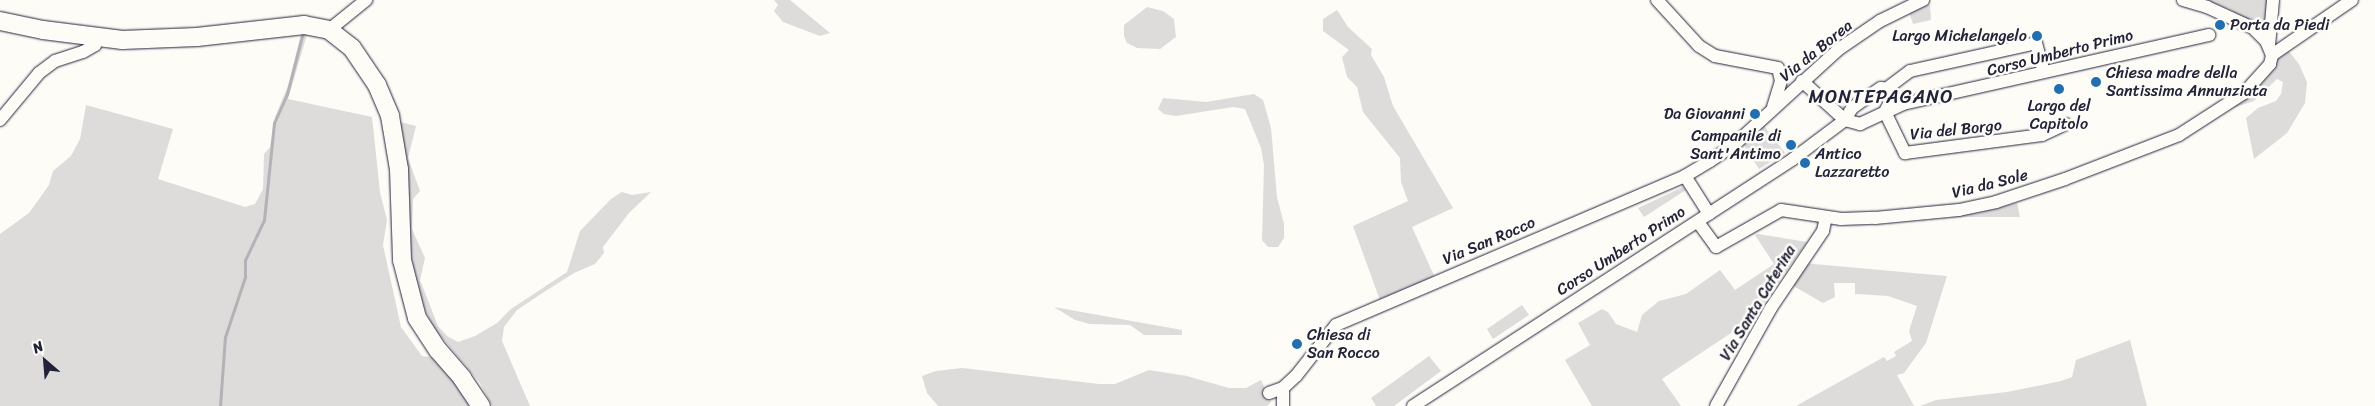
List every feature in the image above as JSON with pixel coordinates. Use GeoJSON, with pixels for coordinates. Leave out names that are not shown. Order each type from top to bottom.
{"type":"FeatureCollection","features":[{"type":"Feature","properties":{"kind":"main road"},"geometry":{"type":"LineString","coordinates":[[0,21],[122,40],[197,37],[304,25],[330,30],[352,48],[377,84],[390,116],[399,169],[402,260],[418,318],[438,350],[462,378],[481,406]]}},
{"type":"Feature","properties":{"kind":"street"},"geometry":{"type":"LineString","coordinates":[[330,30],[366,0]]}},
{"type":"Feature","properties":{"kind":"street"},"geometry":{"type":"LineString","coordinates":[[1657,0],[1699,46],[1715,56],[1778,68],[1781,81],[1772,109]]}},
{"type":"Feature","properties":{"kind":"street","name":"Via da Borea"},"geometry":{"type":"LineString","coordinates":[[1740,140],[1839,49],[1880,20],[1922,0]]}},
{"type":"Feature","properties":{"kind":"street"},"geometry":{"type":"LineString","coordinates":[[2183,0],[2247,25],[2271,51]]}},
{"type":"Feature","properties":{"kind":"street"},"geometry":{"type":"LineString","coordinates":[[2271,51],[2273,0]]}},
{"type":"Feature","properties":{"kind":"street"},"geometry":{"type":"LineString","coordinates":[[2271,51],[2352,0]]}},
{"type":"Feature","properties":{"kind":"street","name":"Corso Umberto Primo"},"geometry":{"type":"LineString","coordinates":[[1845,120],[1860,124],[1918,102],[2080,62],[2209,35]]}},
{"type":"Feature","properties":{"kind":"street"},"geometry":{"type":"LineString","coordinates":[[0,120],[39,73],[55,61],[83,52],[95,45],[97,37]]}},
{"type":"Feature","properties":{"kind":"street","name":"Corso Umberto Primo"},"geometry":{"type":"LineString","coordinates":[[1412,406],[1793,160],[1845,120],[1852,108],[1867,95],[1876,90],[1886,89],[1910,71],[2036,43],[2044,72]]}},
{"type":"Feature","properties":{"kind":"street","name":"Via da Sole"},"geometry":{"type":"LineString","coordinates":[[1698,222],[1716,248],[1781,210],[1826,217],[1875,218],[1959,210],[2065,179],[2180,135],[2244,93],[2270,64],[2271,51]]}},
{"type":"Feature","properties":{"kind":"street"},"geometry":{"type":"LineString","coordinates":[[1802,81],[1845,120]]}},
{"type":"Feature","properties":{"kind":"street"},"geometry":{"type":"LineString","coordinates":[[1886,89],[1892,103],[1886,113]]}},
{"type":"Feature","properties":{"kind":"street","name":"Via del Borgo"},"geometry":{"type":"LineString","coordinates":[[1886,113],[1905,153],[2052,132],[2066,124]]}},
{"type":"Feature","properties":{"kind":"street","name":"Via San Rocco"},"geometry":{"type":"LineString","coordinates":[[1269,394],[1283,388],[1336,325],[1685,176],[1740,140]]}},
{"type":"Feature","properties":{"kind":"street"},"geometry":{"type":"LineString","coordinates":[[1685,176],[1709,214]]}},
{"type":"Feature","properties":{"kind":"street","name":"Via Santa Caterina"},"geometry":{"type":"LineString","coordinates":[[1716,406],[1771,308],[1823,231],[1826,217]]}},
{"type":"Feature","properties":{"kind":"street"},"geometry":{"type":"LineString","coordinates":[[1283,388],[1283,406]]}},
{"type":"Feature","properties":{"kind":"shaded area"},"geometry":{"type":"Polygon","coordinates":[[[774,0],[790,0],[830,33],[820,36],[783,22],[774,11],[778,5],[774,0]]]}},
{"type":"Feature","properties":{"kind":"shaded area"},"geometry":{"type":"Polygon","coordinates":[[[2198,0],[2270,0],[2267,34],[2229,9],[2198,0]]]}},
{"type":"Feature","properties":{"kind":"shaded area"},"geometry":{"type":"Polygon","coordinates":[[[1930,4],[1931,20],[1913,24],[1909,12],[1930,4]]]}},
{"type":"Feature","properties":{"kind":"shaded area"},"geometry":{"type":"Polygon","coordinates":[[[1147,7],[1163,11],[1174,19],[1176,37],[1160,49],[1137,48],[1127,43],[1124,36],[1124,25],[1147,7]]]}},
{"type":"Feature","properties":{"kind":"shaded area"},"geometry":{"type":"Polygon","coordinates":[[[1337,10],[1348,27],[1372,49],[1371,55],[1384,77],[1393,106],[1453,208],[1412,227],[1436,280],[1381,303],[1353,226],[1408,201],[1401,182],[1400,158],[1363,112],[1357,87],[1347,77],[1342,57],[1349,50],[1323,31],[1323,19],[1337,10]]]}},
{"type":"Feature","properties":{"kind":"shaded area"},"geometry":{"type":"Polygon","coordinates":[[[302,30],[308,31],[288,99],[372,117],[380,192],[387,220],[383,245],[401,327],[422,356],[439,358],[476,406],[0,406],[0,234],[29,213],[49,185],[53,171],[71,156],[80,139],[86,105],[173,129],[158,179],[245,207],[255,204],[263,189],[264,154],[270,147],[275,117],[288,86],[302,30]]]}},
{"type":"Feature","properties":{"kind":"shaded area"},"geometry":{"type":"Polygon","coordinates":[[[2287,49],[2299,64],[2307,82],[2305,103],[2287,133],[2254,159],[2246,118],[2258,108],[2276,101],[2281,94],[2283,82],[2277,79],[2254,101],[2227,110],[2287,49]]]}},
{"type":"Feature","properties":{"kind":"shaded area"},"geometry":{"type":"Polygon","coordinates":[[[1254,94],[1263,100],[1271,128],[1277,197],[1284,224],[1284,238],[1278,247],[1268,247],[1262,240],[1264,165],[1261,148],[1245,109],[1233,107],[1176,116],[1164,114],[1158,109],[1163,98],[1206,102],[1254,94]]]}},
{"type":"Feature","properties":{"kind":"shaded area"},"geometry":{"type":"Polygon","coordinates":[[[400,122],[416,126],[408,158],[420,191],[413,199],[412,229],[425,258],[420,280],[438,326],[447,336],[458,342],[475,336],[497,323],[511,309],[567,272],[580,231],[611,199],[622,192],[632,195],[651,192],[629,213],[603,247],[604,253],[595,264],[574,273],[517,310],[504,327],[502,341],[530,406],[492,406],[480,383],[434,328],[420,300],[408,241],[400,122]]]}},
{"type":"Feature","properties":{"kind":"shaded area"},"geometry":{"type":"Polygon","coordinates":[[[1762,123],[1785,153],[1759,169],[1742,142],[1762,123]]]}},
{"type":"Feature","properties":{"kind":"shaded area"},"geometry":{"type":"Polygon","coordinates":[[[1683,187],[1686,190],[1644,217],[1638,208],[1683,187]]]}},
{"type":"Feature","properties":{"kind":"shaded area"},"geometry":{"type":"Polygon","coordinates":[[[2017,203],[2020,217],[1953,217],[1982,212],[2017,203]]]}},
{"type":"Feature","properties":{"kind":"shaded area"},"geometry":{"type":"Polygon","coordinates":[[[1755,235],[1807,242],[1741,334],[1737,329],[1662,379],[1681,406],[1592,406],[1565,360],[1590,345],[1578,323],[1602,309],[1608,312],[1616,324],[1637,332],[1642,315],[1659,301],[1686,294],[1720,270],[1735,290],[1774,264],[1755,235]]]}},
{"type":"Feature","properties":{"kind":"shaded area"},"geometry":{"type":"Polygon","coordinates":[[[1803,263],[1947,276],[1926,343],[1904,373],[1897,375],[1914,406],[1796,406],[1884,357],[1887,361],[1896,356],[1894,352],[1912,341],[1909,331],[1917,306],[1888,296],[1855,294],[1855,283],[1834,283],[1835,297],[1823,303],[1790,284],[1803,263]]]}},
{"type":"Feature","properties":{"kind":"shaded area"},"geometry":{"type":"Polygon","coordinates":[[[1522,305],[1529,315],[1493,339],[1487,329],[1522,305]]]}},
{"type":"Feature","properties":{"kind":"shaded area"},"geometry":{"type":"Polygon","coordinates":[[[1054,307],[1182,330],[1182,335],[1144,335],[1130,325],[1090,324],[1075,320],[1054,307]]]}},
{"type":"Feature","properties":{"kind":"shaded area"},"geometry":{"type":"Polygon","coordinates":[[[2130,340],[2147,406],[1920,406],[1936,400],[2007,392],[2061,381],[2072,377],[2076,360],[2130,340]]]}},
{"type":"Feature","properties":{"kind":"shaded area"},"geometry":{"type":"Polygon","coordinates":[[[1429,356],[1441,371],[1394,406],[1376,406],[1371,398],[1429,356]]]}},
{"type":"Feature","properties":{"kind":"shaded area"},"geometry":{"type":"Polygon","coordinates":[[[962,368],[1099,384],[1115,384],[1149,370],[1187,376],[1229,388],[1246,388],[1261,380],[1271,402],[1267,406],[938,406],[927,393],[922,376],[936,371],[962,368]]]}},
{"type":"Feature","properties":{"kind":"waterway"},"geometry":{"type":"LineString","coordinates":[[220,406],[225,337],[245,277],[245,260],[264,220],[274,123],[287,94],[303,32]]}},
{"type":"Feature","properties":{"kind":"place","name":"Porta da Piedi"},"geometry":{"type":"Point","coordinates":[2220,25]}},
{"type":"Feature","properties":{"kind":"place","name":"Largo Michelangelo"},"geometry":{"type":"Point","coordinates":[2037,36]}},
{"type":"Feature","properties":{"kind":"place","name":"Chiesa madre della Santissima Annunziata"},"geometry":{"type":"Point","coordinates":[2096,82]}},
{"type":"Feature","properties":{"kind":"place","name":"Largo del Capitolo"},"geometry":{"type":"Point","coordinates":[2059,89]}},
{"type":"Feature","properties":{"kind":"place","name":"Da Giovanni"},"geometry":{"type":"Point","coordinates":[1755,114]}},
{"type":"Feature","properties":{"kind":"place","name":"Campanile di Sant'Antimo"},"geometry":{"type":"Point","coordinates":[1791,145]}},
{"type":"Feature","properties":{"kind":"place","name":"Antico Lazzaretto"},"geometry":{"type":"Point","coordinates":[1805,163]}},
{"type":"Feature","properties":{"kind":"place","name":"Chiesa di San Rocco"},"geometry":{"type":"Point","coordinates":[1297,344]}},
{"type":"Feature","properties":{"kind":"district","name":"MONTEPAGANO"},"geometry":{"type":"Point","coordinates":[1881,97]}}]}
